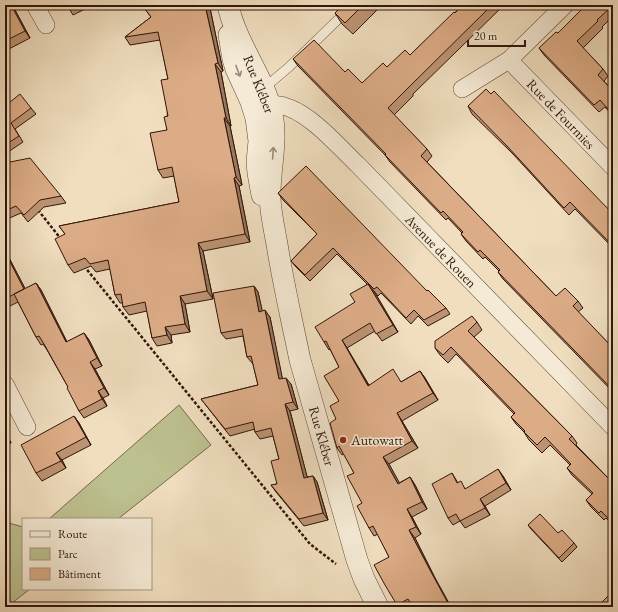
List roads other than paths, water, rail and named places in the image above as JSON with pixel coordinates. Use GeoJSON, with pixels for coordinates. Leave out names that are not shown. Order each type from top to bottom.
{"type":"FeatureCollection","features":[{"type":"Feature","properties":{"kind":"street"},"geometry":{"type":"LineString","coordinates":[[35,5],[46,25]]}},
{"type":"Feature","properties":{"kind":"street","name":"Rue Kléber"},"geometry":{"type":"LineString","coordinates":[[227,5],[262,100],[273,120],[274,138],[270,200],[280,261],[300,360],[357,560],[364,579],[378,607]]}},
{"type":"Feature","properties":{"kind":"street"},"geometry":{"type":"LineString","coordinates":[[462,89],[509,60],[565,5]]}},
{"type":"Feature","properties":{"kind":"street","name":"Rue de Fourmies"},"geometry":{"type":"LineString","coordinates":[[509,60],[613,167]]}},
{"type":"Feature","properties":{"kind":"street","name":"Avenue de Rouen"},"geometry":{"type":"LineString","coordinates":[[262,100],[293,109],[312,122],[327,135],[613,427]]}},
{"type":"Feature","properties":{"kind":"street"},"geometry":{"type":"LineString","coordinates":[[5,384],[27,427]]}},
{"type":"Feature","properties":{"kind":"lane"},"geometry":{"type":"LineString","coordinates":[[262,100],[288,67],[353,5]]}},
{"type":"Feature","properties":{"kind":"place","name":"Autowatt"},"geometry":{"type":"Point","coordinates":[343,440]}}]}
